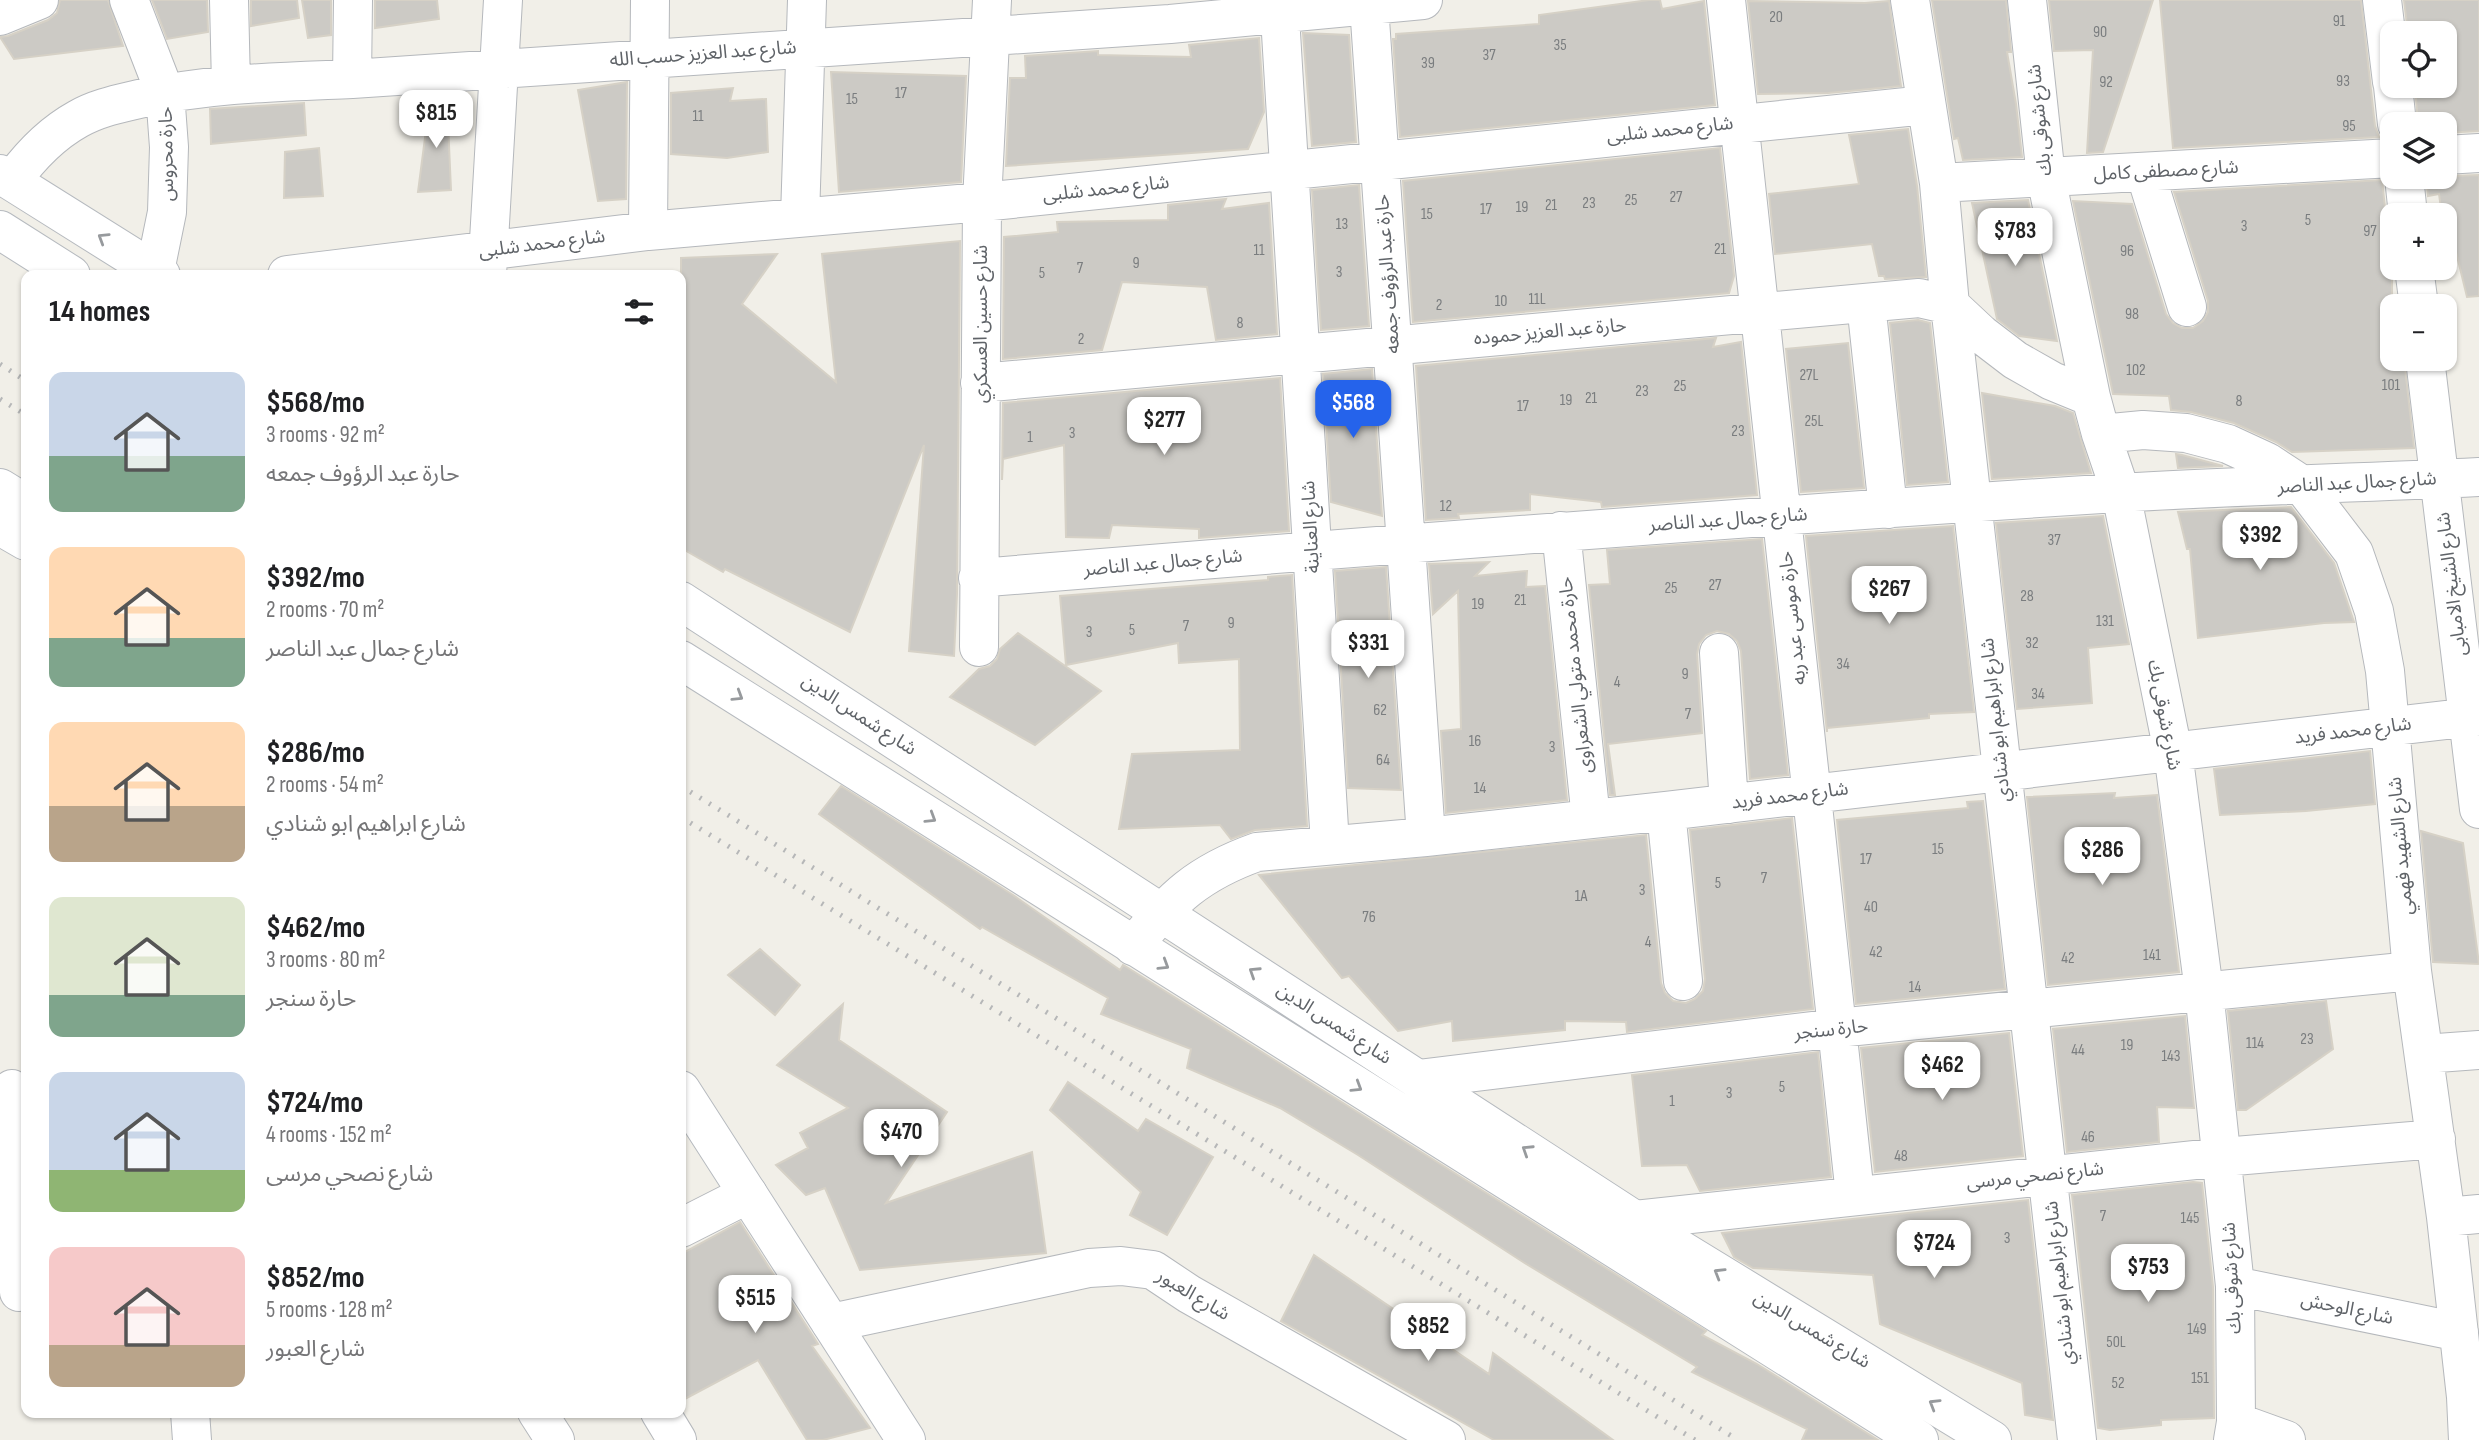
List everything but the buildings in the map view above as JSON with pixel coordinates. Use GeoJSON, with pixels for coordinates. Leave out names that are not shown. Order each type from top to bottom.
{"type":"FeatureCollection","features":[{"type":"Feature","properties":{"kind":"street"},"geometry":{"type":"LineString","coordinates":[[0,16],[38,0]]}},
{"type":"Feature","properties":{"kind":"street","name":"حارة محروس"},"geometry":{"type":"LineString","coordinates":[[129,0],[165,93],[169,147],[167,212],[158,270]]}},
{"type":"Feature","properties":{"kind":"street"},"geometry":{"type":"LineString","coordinates":[[229,0],[231,85]]}},
{"type":"Feature","properties":{"kind":"street"},"geometry":{"type":"LineString","coordinates":[[352,79],[353,0]]}},
{"type":"Feature","properties":{"kind":"street"},"geometry":{"type":"LineString","coordinates":[[487,263],[503,0]]}},
{"type":"Feature","properties":{"kind":"street"},"geometry":{"type":"LineString","coordinates":[[648,231],[650,0]]}},
{"type":"Feature","properties":{"kind":"street"},"geometry":{"type":"LineString","coordinates":[[800,217],[807,0]]}},
{"type":"Feature","properties":{"kind":"street","name":"شارع عبد العزيز حسب الله"},"geometry":{"type":"LineString","coordinates":[[6,177],[78,119],[102,108],[165,93],[231,85],[806,47],[991,18],[1369,5],[1423,0]]}},
{"type":"Feature","properties":{"kind":"street","name":"حارة موسى عبد ربه"},"geometry":{"type":"LineString","coordinates":[[1726,0],[1855,1195]]}},
{"type":"Feature","properties":{"kind":"street","name":"شارع ابراهيم ابو شنادي"},"geometry":{"type":"LineString","coordinates":[[1910,0],[1939,183],[2001,772],[2077,1440]]}},
{"type":"Feature","properties":{"kind":"street","name":"شارع شوقى بك"},"geometry":{"type":"LineString","coordinates":[[2027,0],[2046,177],[2091,397],[2121,493],[2173,752],[2204,991],[2235,1286],[2234,1431]]}},
{"type":"Feature","properties":{"kind":"street"},"geometry":{"type":"LineString","coordinates":[[2382,0],[2385,21]]}},
{"type":"Feature","properties":{"kind":"street","name":"حارة عبد الرؤوف جمعه"},"geometry":{"type":"LineString","coordinates":[[1369,5],[1426,837]]}},
{"type":"Feature","properties":{"kind":"street","name":"شارع العناينة"},"geometry":{"type":"LineString","coordinates":[[1279,7],[1330,845]]}},
{"type":"Feature","properties":{"kind":"street","name":"شارع حسين العسكري"},"geometry":{"type":"LineString","coordinates":[[979,647],[982,202],[991,18]]}},
{"type":"Feature","properties":{"kind":"street","name":"شارع محمد شلبى"},"geometry":{"type":"LineString","coordinates":[[370,270],[487,263],[648,231],[982,202],[1926,105]]}},
{"type":"Feature","properties":{"kind":"street"},"geometry":{"type":"LineString","coordinates":[[2457,154],[2479,153]]}},
{"type":"Feature","properties":{"kind":"street","name":"شارع مصطفى كامل"},"geometry":{"type":"LineString","coordinates":[[1939,183],[2380,159]]}},
{"type":"Feature","properties":{"kind":"street"},"geometry":{"type":"LineString","coordinates":[[2145,172],[2187,307]]}},
{"type":"Feature","properties":{"kind":"street"},"geometry":{"type":"LineString","coordinates":[[6,177],[153,270]]}},
{"type":"Feature","properties":{"kind":"street"},"geometry":{"type":"LineString","coordinates":[[1,226],[64,270]]}},
{"type":"Feature","properties":{"kind":"street","name":"حارة عبد العزيز حموده"},"geometry":{"type":"LineString","coordinates":[[980,383],[1919,298],[1950,305]]}},
{"type":"Feature","properties":{"kind":"street"},"geometry":{"type":"LineString","coordinates":[[1866,303],[1888,509]]}},
{"type":"Feature","properties":{"kind":"street"},"geometry":{"type":"LineString","coordinates":[[1950,305],[1981,334],[2015,360],[2091,397]]}},
{"type":"Feature","properties":{"kind":"street","name":"شارع الشيخ الامبابى"},"geometry":{"type":"LineString","coordinates":[[2426,371],[2439,479],[2474,717],[2479,809]]}},
{"type":"Feature","properties":{"kind":"street","name":"شارع الشهيد فهمي"},"geometry":{"type":"LineString","coordinates":[[2101,435],[2143,430],[2186,433],[2228,444],[2267,462],[2302,485],[2354,553],[2374,611],[2385,671],[2412,971],[2436,1139],[2462,1216],[2459,1332],[2473,1397],[2468,1440]]}},
{"type":"Feature","properties":{"kind":"street","name":"شارع جمال عبد الناصر"},"geometry":{"type":"LineString","coordinates":[[978,578],[1561,531],[2121,493],[2479,477]]}},
{"type":"Feature","properties":{"kind":"street"},"geometry":{"type":"LineString","coordinates":[[0,488],[21,501]]}},
{"type":"Feature","properties":{"kind":"street"},"geometry":{"type":"LineString","coordinates":[[0,526],[21,538]]}},
{"type":"Feature","properties":{"kind":"street","name":"حارة محمد متولي الشعراوى"},"geometry":{"type":"LineString","coordinates":[[1561,531],[1591,819]]}},
{"type":"Feature","properties":{"kind":"street","name":"شارع شمس الدين"},"geometry":{"type":"LineString","coordinates":[[686,604],[1635,1220],[1992,1440]]}},
{"type":"Feature","properties":{"kind":"street"},"geometry":{"type":"LineString","coordinates":[[1719,653],[1728,804]]}},
{"type":"Feature","properties":{"kind":"street","name":"شارع شمس الدين"},"geometry":{"type":"LineString","coordinates":[[686,663],[1919,1440]]}},
{"type":"Feature","properties":{"kind":"street","name":"شارع محمد فريد"},"geometry":{"type":"LineString","coordinates":[[1133,946],[1161,911],[1191,885],[1234,860],[1257,852],[1666,811],[2474,717]]}},
{"type":"Feature","properties":{"kind":"street"},"geometry":{"type":"LineString","coordinates":[[1666,811],[1683,981]]}},
{"type":"Feature","properties":{"kind":"street","name":"حارة سنجر"},"geometry":{"type":"LineString","coordinates":[[1418,1079],[1837,1028],[2412,971]]}},
{"type":"Feature","properties":{"kind":"street"},"geometry":{"type":"LineString","coordinates":[[2424,1054],[2479,1050]]}},
{"type":"Feature","properties":{"kind":"street"},"geometry":{"type":"LineString","coordinates":[[13,1089],[15,1292]]}},
{"type":"Feature","properties":{"kind":"street"},"geometry":{"type":"LineString","coordinates":[[686,1098],[906,1440]]}},
{"type":"Feature","properties":{"kind":"street","name":"شارع نصحي مرسى"},"geometry":{"type":"LineString","coordinates":[[1635,1220],[2222,1157],[2436,1139]]}},
{"type":"Feature","properties":{"kind":"street"},"geometry":{"type":"LineString","coordinates":[[686,1225],[748,1194]]}},
{"type":"Feature","properties":{"kind":"street","name":"شارع العبور"},"geometry":{"type":"LineString","coordinates":[[831,1323],[1089,1268],[1121,1266],[1153,1270],[1189,1294],[1446,1440]]}},
{"type":"Feature","properties":{"kind":"street","name":"شارع الوحش"},"geometry":{"type":"LineString","coordinates":[[2235,1286],[2459,1332]]}},
{"type":"Feature","properties":{"kind":"street"},"geometry":{"type":"LineString","coordinates":[[190,1418],[192,1440]]}},
{"type":"Feature","properties":{"kind":"street"},"geometry":{"type":"LineString","coordinates":[[541,1418],[555,1440]]}},
{"type":"Feature","properties":{"kind":"street"},"geometry":{"type":"LineString","coordinates":[[664,1418],[677,1440]]}},
{"type":"Feature","properties":{"kind":"street"},"geometry":{"type":"LineString","coordinates":[[2234,1431],[2286,1440]]}},
{"type":"Feature","properties":{"kind":"railway"},"geometry":{"type":"LineString","coordinates":[[0,364],[21,378]]}},
{"type":"Feature","properties":{"kind":"railway"},"geometry":{"type":"LineString","coordinates":[[0,399],[21,412]]}},
{"type":"Feature","properties":{"kind":"railway"},"geometry":{"type":"LineString","coordinates":[[686,789],[1738,1440]]}},
{"type":"Feature","properties":{"kind":"railway"},"geometry":{"type":"LineString","coordinates":[[686,820],[1695,1440]]}}]}
